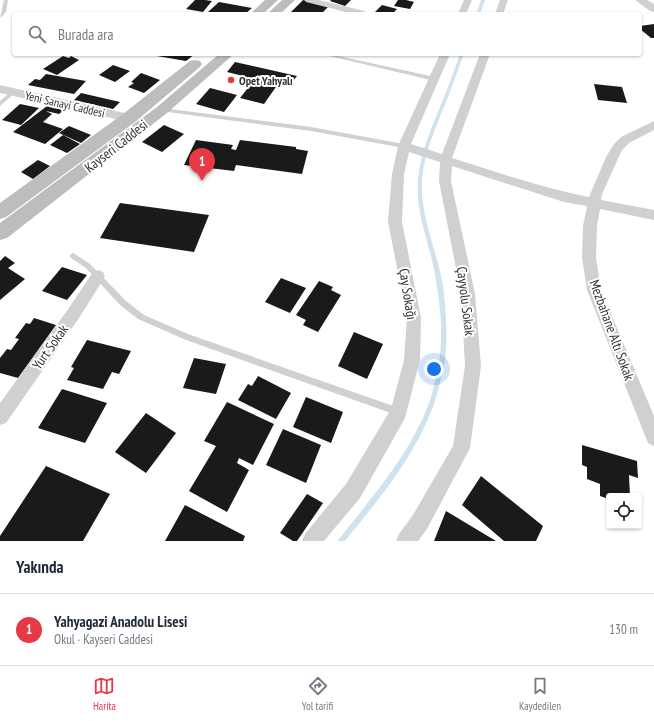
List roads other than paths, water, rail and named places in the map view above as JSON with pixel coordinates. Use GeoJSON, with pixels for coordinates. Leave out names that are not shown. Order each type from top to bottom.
{"type":"FeatureCollection","features":[{"type":"Feature","properties":{"kind":"main road"},"geometry":{"type":"LineString","coordinates":[[258,12],[272,0]]}},
{"type":"Feature","properties":{"kind":"main road"},"geometry":{"type":"LineString","coordinates":[[275,12],[289,0]]}},
{"type":"Feature","properties":{"kind":"main road","name":"Kayseri Caddesi"},"geometry":{"type":"LineString","coordinates":[[0,212],[129,118],[206,56]]}},
{"type":"Feature","properties":{"kind":"main road","name":"Kayseri Caddesi"},"geometry":{"type":"LineString","coordinates":[[0,233],[54,194],[162,110],[226,56]]}},
{"type":"Feature","properties":{"kind":"street"},"geometry":{"type":"LineString","coordinates":[[309,0],[357,12]]}},
{"type":"Feature","properties":{"kind":"street"},"geometry":{"type":"LineString","coordinates":[[463,12],[468,0]]}},
{"type":"Feature","properties":{"kind":"street"},"geometry":{"type":"LineString","coordinates":[[500,12],[504,0]]}},
{"type":"Feature","properties":{"kind":"street"},"geometry":{"type":"LineString","coordinates":[[640,0],[654,9]]}},
{"type":"Feature","properties":{"kind":"street","name":"Çay Sokağı"},"geometry":{"type":"LineString","coordinates":[[312,541],[353,491],[399,412],[412,360],[414,318],[395,222],[398,174],[406,146],[444,56]]}},
{"type":"Feature","properties":{"kind":"street","name":"Çayyolu Sokak"},"geometry":{"type":"LineString","coordinates":[[406,541],[420,522],[461,448],[473,366],[468,294],[445,181],[446,158],[484,56]]}},
{"type":"Feature","properties":{"kind":"street","name":"Yeni Sanayi Caddesi"},"geometry":{"type":"LineString","coordinates":[[0,89],[129,118]]}},
{"type":"Feature","properties":{"kind":"street","name":"Mezbahane Altı Sokak"},"geometry":{"type":"LineString","coordinates":[[654,125],[638,132],[625,140],[618,147],[602,178],[594,204],[590,226],[589,258],[594,290],[654,437]]}},
{"type":"Feature","properties":{"kind":"street"},"geometry":{"type":"LineString","coordinates":[[406,146],[446,158],[504,180],[594,204],[654,215]]}},
{"type":"Feature","properties":{"kind":"street","name":"Yurt Sokak"},"geometry":{"type":"LineString","coordinates":[[0,417],[74,313],[98,276]]}},
{"type":"Feature","properties":{"kind":"lane"},"geometry":{"type":"LineString","coordinates":[[0,17],[4,12],[6,0]]}},
{"type":"Feature","properties":{"kind":"lane"},"geometry":{"type":"LineString","coordinates":[[332,56],[435,79]]}},
{"type":"Feature","properties":{"kind":"lane"},"geometry":{"type":"LineString","coordinates":[[0,104],[13,92]]}},
{"type":"Feature","properties":{"kind":"lane"},"geometry":{"type":"LineString","coordinates":[[162,110],[311,129],[406,146]]}},
{"type":"Feature","properties":{"kind":"lane"},"geometry":{"type":"LineString","coordinates":[[73,256],[88,266],[123,303],[141,317],[186,337],[399,412]]}},
{"type":"Feature","properties":{"kind":"waterway"},"geometry":{"type":"LineString","coordinates":[[479,12],[483,0]]}},
{"type":"Feature","properties":{"kind":"waterway"},"geometry":{"type":"LineString","coordinates":[[341,541],[387,482],[406,454],[422,425],[434,395],[442,362],[444,326],[440,286],[423,220],[420,180],[424,155],[429,139],[461,56]]}},
{"type":"Feature","properties":{"kind":"place","name":"Opet Yahyalı"},"geometry":{"type":"Point","coordinates":[231,80]}},
{"type":"Feature","properties":{"kind":"place","name":"Yahyagazi Anadolu Lisesi"},"geometry":{"type":"Point","coordinates":[202,181]}}]}
